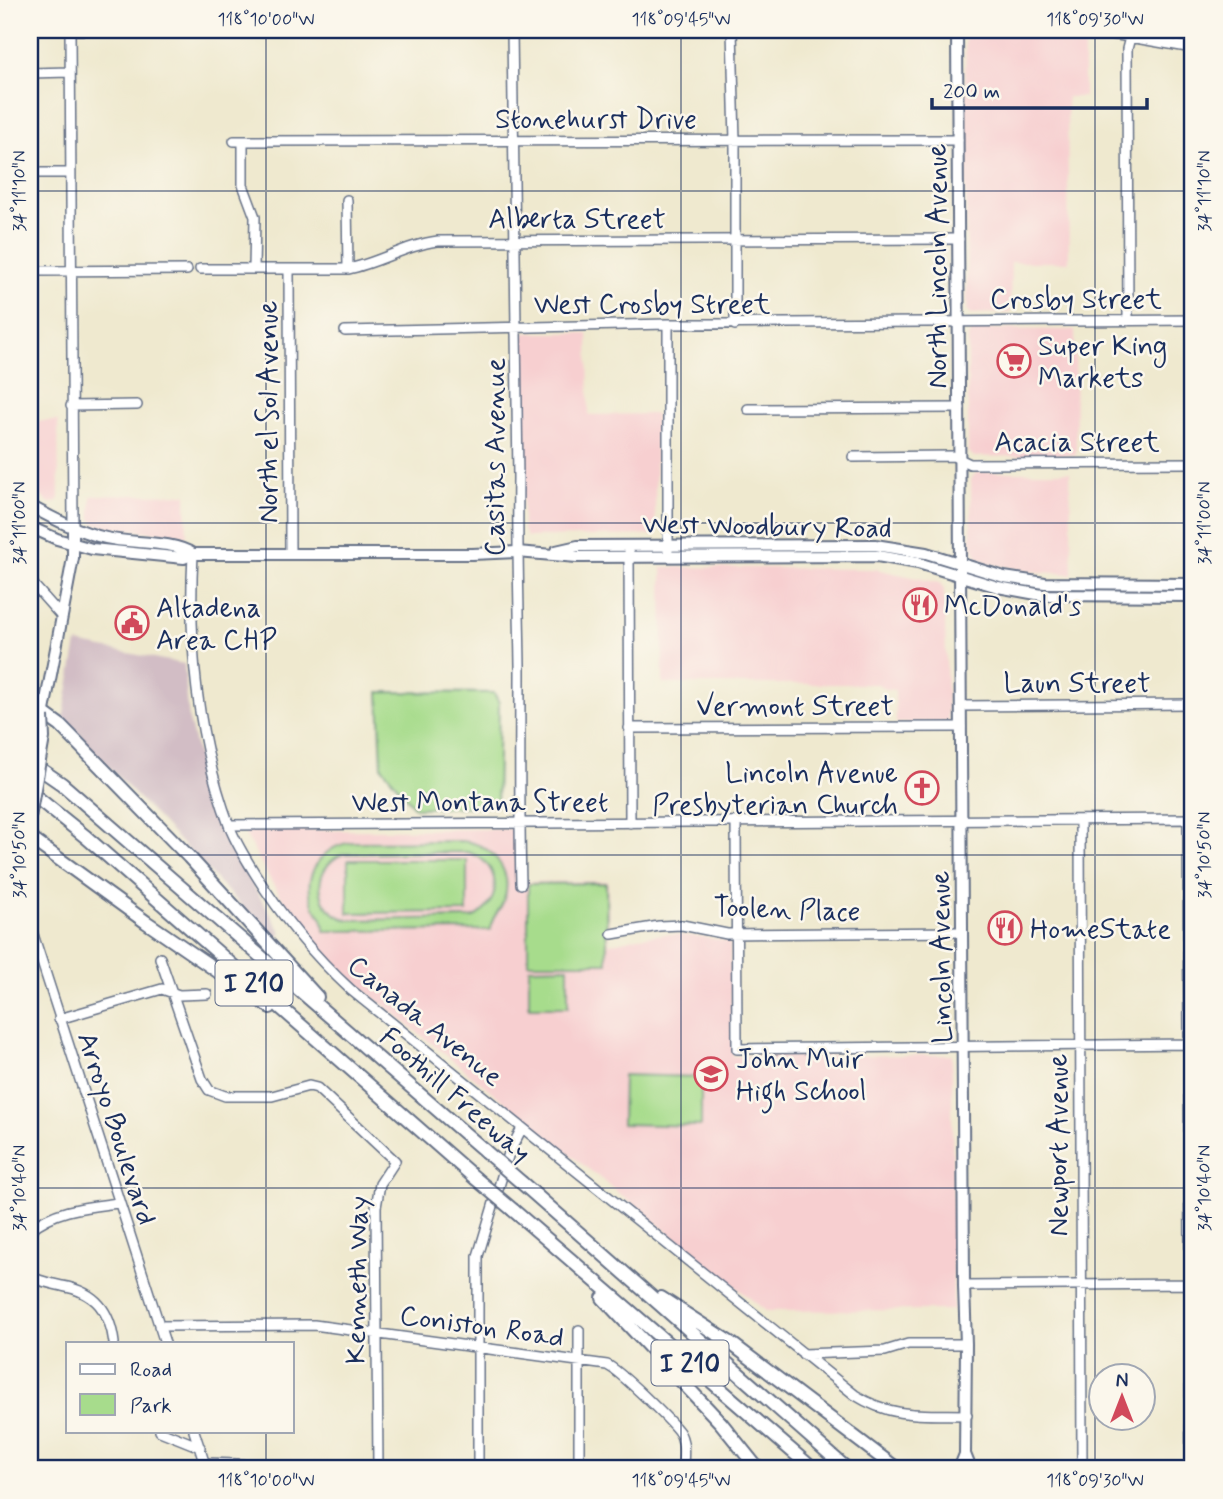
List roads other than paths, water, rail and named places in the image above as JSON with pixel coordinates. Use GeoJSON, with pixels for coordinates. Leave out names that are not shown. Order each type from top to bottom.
{"type":"FeatureCollection","features":[{"type":"Feature","properties":{"kind":"highway"},"geometry":{"type":"LineString","coordinates":[[30,707],[61,726],[189,857],[352,1036]]}},
{"type":"Feature","properties":{"kind":"highway","name":"Foothill Freeway"},"geometry":{"type":"LineString","coordinates":[[30,762],[62,784],[847,1469]]}},
{"type":"Feature","properties":{"kind":"highway","name":"Foothill Freeway"},"geometry":{"type":"LineString","coordinates":[[30,792],[86,837],[567,1259],[813,1469]]}},
{"type":"Feature","properties":{"kind":"highway"},"geometry":{"type":"LineString","coordinates":[[30,838],[146,922],[323,1043]]}},
{"type":"Feature","properties":{"kind":"highway"},"geometry":{"type":"LineString","coordinates":[[567,1259],[721,1423],[758,1469]]}},
{"type":"Feature","properties":{"kind":"highway"},"geometry":{"type":"LineString","coordinates":[[625,1275],[732,1344],[897,1469]]}},
{"type":"Feature","properties":{"kind":"main road","name":"North Lincoln Avenue"},"geometry":{"type":"LineString","coordinates":[[957,30],[960,460]]}},
{"type":"Feature","properties":{"kind":"main road","name":"Lincoln Avenue"},"geometry":{"type":"LineString","coordinates":[[959,1469],[965,1454],[967,1415],[960,460]]}},
{"type":"Feature","properties":{"kind":"main road","name":"West Woodbury Road"},"geometry":{"type":"LineString","coordinates":[[30,506],[55,520],[106,538],[183,547],[193,554]]}},
{"type":"Feature","properties":{"kind":"main road","name":"West Woodbury Road"},"geometry":{"type":"LineString","coordinates":[[30,527],[92,549],[150,556],[184,558],[193,554],[517,552],[577,557],[629,551],[877,556],[918,563],[998,587],[1042,595],[1193,596]]}},
{"type":"Feature","properties":{"kind":"main road"},"geometry":{"type":"LineString","coordinates":[[30,750],[43,714],[62,617],[73,527]]}},
{"type":"Feature","properties":{"kind":"main road","name":"West Woodbury Road"},"geometry":{"type":"LineString","coordinates":[[668,551],[875,545],[926,553],[1004,577],[1045,583],[1193,584]]}},
{"type":"Feature","properties":{"kind":"main road"},"geometry":{"type":"LineString","coordinates":[[30,817],[44,738],[43,714]]}},
{"type":"Feature","properties":{"kind":"main road","name":"Lincoln Avenue"},"geometry":{"type":"LineString","coordinates":[[965,1454],[971,1469]]}},
{"type":"Feature","properties":{"kind":"street"},"geometry":{"type":"LineString","coordinates":[[73,527],[70,30],[83,30]]}},
{"type":"Feature","properties":{"kind":"street","name":"Casitas Avenue"},"geometry":{"type":"LineString","coordinates":[[512,30],[521,884]]}},
{"type":"Feature","properties":{"kind":"street"},"geometry":{"type":"LineString","coordinates":[[732,30],[735,325]]}},
{"type":"Feature","properties":{"kind":"street"},"geometry":{"type":"LineString","coordinates":[[1089,30],[1131,33],[1193,48]]}},
{"type":"Feature","properties":{"kind":"street"},"geometry":{"type":"LineString","coordinates":[[1128,321],[1127,49],[1131,33]]}},
{"type":"Feature","properties":{"kind":"street"},"geometry":{"type":"LineString","coordinates":[[30,73],[70,72]]}},
{"type":"Feature","properties":{"kind":"street","name":"Stonehurst Drive"},"geometry":{"type":"LineString","coordinates":[[238,141],[958,140]]}},
{"type":"Feature","properties":{"kind":"street","name":"North el Sol Avenue"},"geometry":{"type":"LineString","coordinates":[[238,141],[243,185],[255,217],[254,269]]}},
{"type":"Feature","properties":{"kind":"street"},"geometry":{"type":"LineString","coordinates":[[30,173],[70,173]]}},
{"type":"Feature","properties":{"kind":"street"},"geometry":{"type":"LineString","coordinates":[[347,200],[348,269]]}},
{"type":"Feature","properties":{"kind":"street","name":"Alberta Street"},"geometry":{"type":"LineString","coordinates":[[200,269],[348,269],[364,266],[423,243],[959,239]]}},
{"type":"Feature","properties":{"kind":"street","name":"North el Sol Avenue"},"geometry":{"type":"LineString","coordinates":[[289,269],[290,554]]}},
{"type":"Feature","properties":{"kind":"street"},"geometry":{"type":"LineString","coordinates":[[30,271],[187,270]]}},
{"type":"Feature","properties":{"kind":"street","name":"Crosby Street"},"geometry":{"type":"LineString","coordinates":[[959,323],[1193,320]]}},
{"type":"Feature","properties":{"kind":"street","name":"West Crosby Street"},"geometry":{"type":"LineString","coordinates":[[345,331],[668,324],[959,323]]}},
{"type":"Feature","properties":{"kind":"street"},"geometry":{"type":"LineString","coordinates":[[668,324],[668,551]]}},
{"type":"Feature","properties":{"kind":"street"},"geometry":{"type":"LineString","coordinates":[[71,406],[137,405]]}},
{"type":"Feature","properties":{"kind":"street"},"geometry":{"type":"LineString","coordinates":[[748,409],[960,408]]}},
{"type":"Feature","properties":{"kind":"street","name":"Acacia Street"},"geometry":{"type":"LineString","coordinates":[[853,457],[953,456],[970,464],[1193,463]]}},
{"type":"Feature","properties":{"kind":"street"},"geometry":{"type":"LineString","coordinates":[[629,551],[631,823]]}},
{"type":"Feature","properties":{"kind":"street","name":"Canada Avenue"},"geometry":{"type":"LineString","coordinates":[[193,554],[193,650],[199,719],[209,766],[229,825],[240,848],[270,897],[326,967],[362,999],[870,1405],[902,1415],[967,1415]]}},
{"type":"Feature","properties":{"kind":"street"},"geometry":{"type":"LineString","coordinates":[[30,581],[62,617]]}},
{"type":"Feature","properties":{"kind":"street","name":"Laun Street"},"geometry":{"type":"LineString","coordinates":[[961,706],[1193,704]]}},
{"type":"Feature","properties":{"kind":"street","name":"Vermont Street"},"geometry":{"type":"LineString","coordinates":[[629,729],[961,727]]}},
{"type":"Feature","properties":{"kind":"street"},"geometry":{"type":"LineString","coordinates":[[1191,819],[1191,1469]]}},
{"type":"Feature","properties":{"kind":"street","name":"West Montana Street"},"geometry":{"type":"LineString","coordinates":[[229,825],[1191,819]]}},
{"type":"Feature","properties":{"kind":"street","name":"Newport Avenue"},"geometry":{"type":"LineString","coordinates":[[1080,821],[1082,1469]]}},
{"type":"Feature","properties":{"kind":"street"},"geometry":{"type":"LineString","coordinates":[[736,822],[737,1049],[1191,1044]]}},
{"type":"Feature","properties":{"kind":"street","name":"Arroyo Boulevard"},"geometry":{"type":"LineString","coordinates":[[30,925],[165,1342]]}},
{"type":"Feature","properties":{"kind":"street","name":"Toolen Place"},"geometry":{"type":"LineString","coordinates":[[612,934],[682,925],[727,934],[962,932]]}},
{"type":"Feature","properties":{"kind":"street","name":"Kenneth Way"},"geometry":{"type":"LineString","coordinates":[[160,958],[202,1079],[209,1090],[225,1096],[272,1096],[309,1086],[317,1088],[395,1161],[380,1184],[376,1207],[378,1469]]}},
{"type":"Feature","properties":{"kind":"street"},"geometry":{"type":"LineString","coordinates":[[59,1019],[162,989],[179,995],[207,994]]}},
{"type":"Feature","properties":{"kind":"street"},"geometry":{"type":"LineString","coordinates":[[478,1469],[478,1256],[509,1153],[523,1128]]}},
{"type":"Feature","properties":{"kind":"street"},"geometry":{"type":"LineString","coordinates":[[30,1230],[42,1221],[68,1211],[118,1203]]}},
{"type":"Feature","properties":{"kind":"street"},"geometry":{"type":"LineString","coordinates":[[30,1276],[43,1282],[76,1288],[95,1298],[107,1314],[114,1342]]}},
{"type":"Feature","properties":{"kind":"street"},"geometry":{"type":"LineString","coordinates":[[964,1286],[1191,1284]]}},
{"type":"Feature","properties":{"kind":"street","name":"Coniston Road"},"geometry":{"type":"LineString","coordinates":[[159,1326],[314,1325],[607,1365],[679,1432],[682,1440],[683,1469]]}},
{"type":"Feature","properties":{"kind":"street"},"geometry":{"type":"LineString","coordinates":[[579,1330],[579,1469]]}},
{"type":"Feature","properties":{"kind":"street"},"geometry":{"type":"LineString","coordinates":[[803,1354],[885,1351],[908,1344],[966,1344]]}},
{"type":"Feature","properties":{"kind":"street"},"geometry":{"type":"LineString","coordinates":[[162,1432],[200,1447]]}},
{"type":"Feature","properties":{"kind":"street"},"geometry":{"type":"LineString","coordinates":[[194,1432],[206,1466],[237,1464],[277,1469]]}},
{"type":"Feature","properties":{"kind":"place","name":"Super King Markets"},"geometry":{"type":"Point","coordinates":[1014,361]}},
{"type":"Feature","properties":{"kind":"place","name":"McDonald's"},"geometry":{"type":"Point","coordinates":[920,605]}},
{"type":"Feature","properties":{"kind":"place","name":"Altadena Area CHP"},"geometry":{"type":"Point","coordinates":[132,623]}},
{"type":"Feature","properties":{"kind":"place","name":"Lincoln Avenue Presbyterian Church"},"geometry":{"type":"Point","coordinates":[922,788]}},
{"type":"Feature","properties":{"kind":"place","name":"HomeState"},"geometry":{"type":"Point","coordinates":[1005,928]}},
{"type":"Feature","properties":{"kind":"place","name":"John Muir High School"},"geometry":{"type":"Point","coordinates":[711,1074]}}]}
